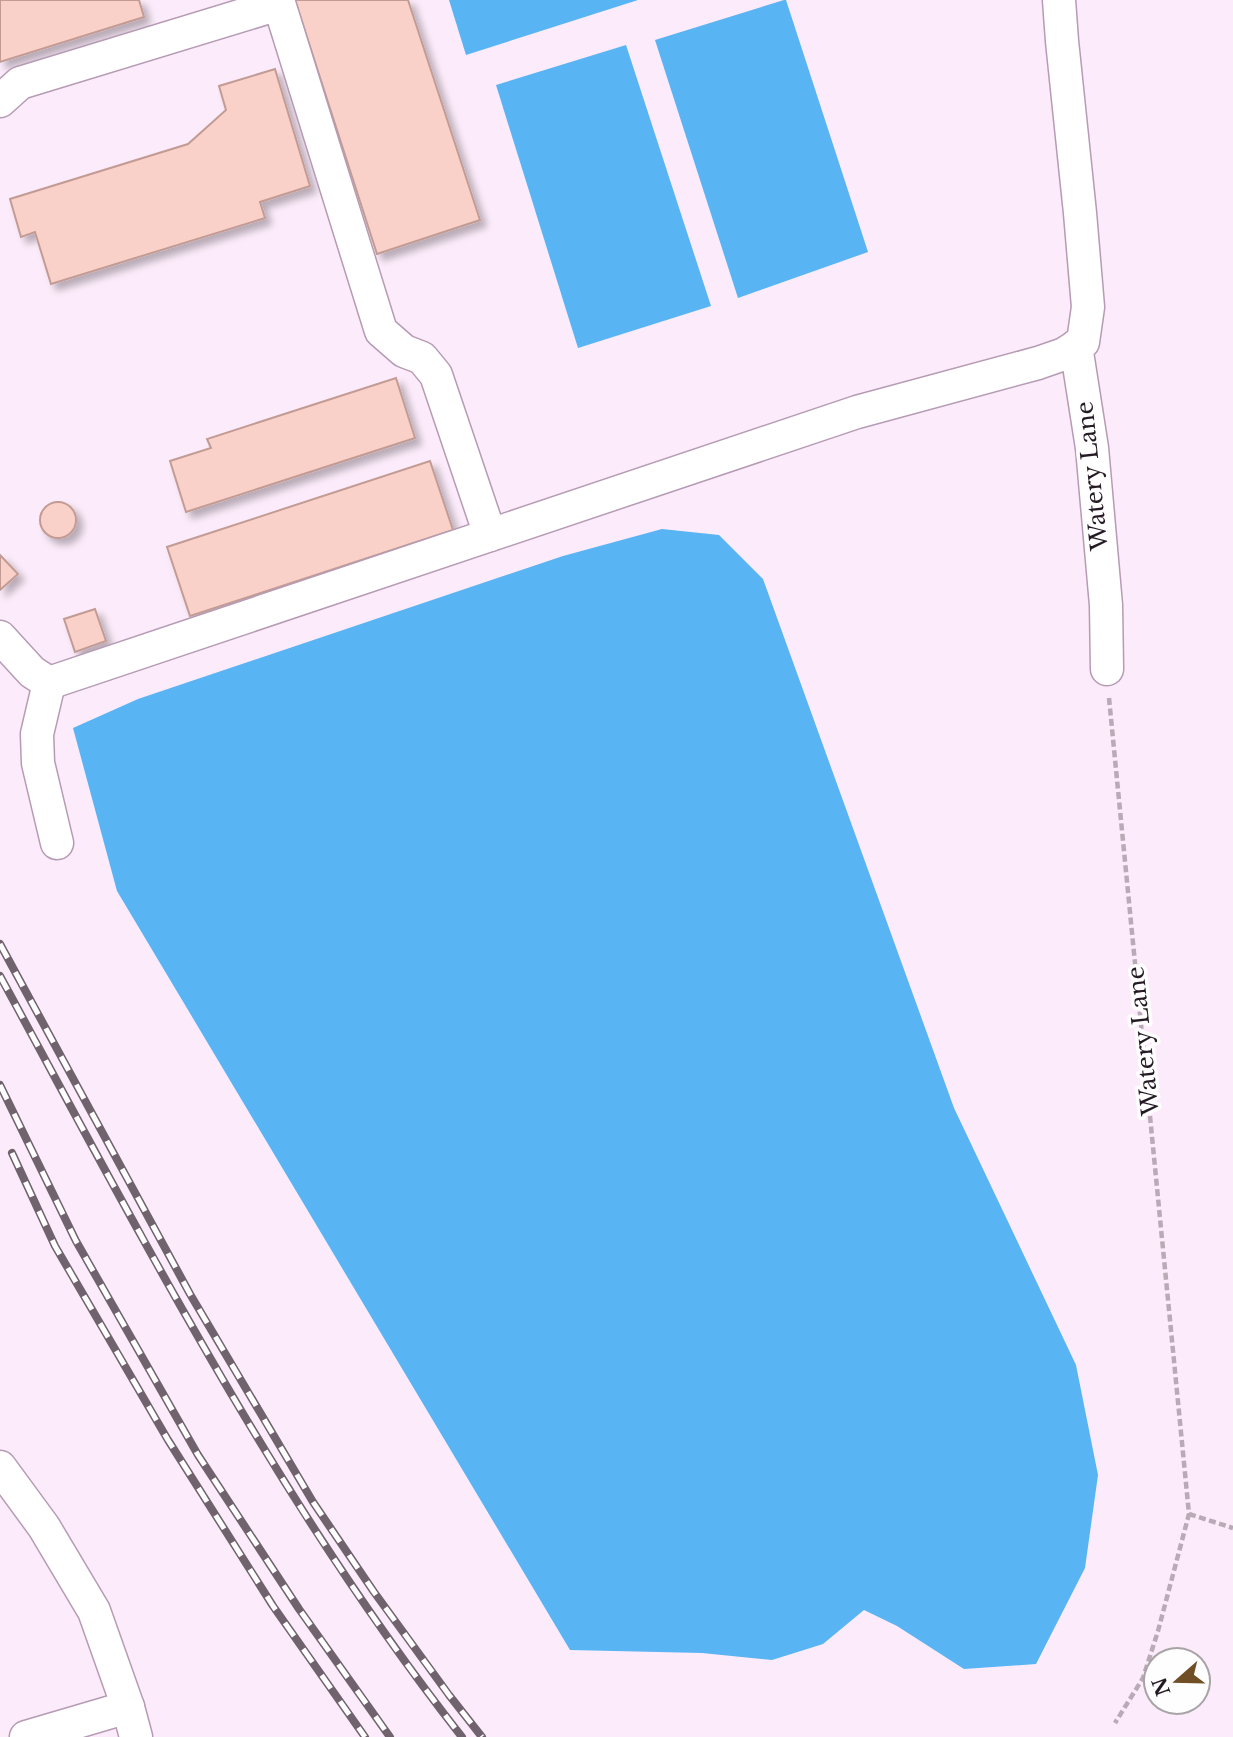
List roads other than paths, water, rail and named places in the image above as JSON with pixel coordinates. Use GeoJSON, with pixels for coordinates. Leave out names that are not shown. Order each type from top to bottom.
{"type":"FeatureCollection","features":[{"type":"Feature","properties":{"kind":"street","name":"Watery Lane"},"geometry":{"type":"LineString","coordinates":[[1059,0],[1087,307],[1083,342],[1076,346],[1092,448],[1106,605],[1107,669]]}},
{"type":"Feature","properties":{"kind":"street"},"geometry":{"type":"LineString","coordinates":[[0,101],[20,83],[279,2],[381,331],[404,351],[422,358],[436,374],[489,535]]}},
{"type":"Feature","properties":{"kind":"street"},"geometry":{"type":"LineString","coordinates":[[49,684],[857,412],[1038,363],[1064,354],[1076,346]]}},
{"type":"Feature","properties":{"kind":"street"},"geometry":{"type":"LineString","coordinates":[[0,638],[32,671],[49,684]]}},
{"type":"Feature","properties":{"kind":"street"},"geometry":{"type":"LineString","coordinates":[[49,684],[37,734],[38,763],[57,843]]}},
{"type":"Feature","properties":{"kind":"street"},"geometry":{"type":"LineString","coordinates":[[0,1467],[44,1527],[93,1611],[132,1722],[26,1737]]}},
{"type":"Feature","properties":{"kind":"water"},"geometry":{"type":"Polygon","coordinates":[[[449,0],[638,0],[466,55],[449,0]]]}},
{"type":"Feature","properties":{"kind":"water"},"geometry":{"type":"Polygon","coordinates":[[[784,0],[868,252],[738,298],[655,40],[784,0]]]}},
{"type":"Feature","properties":{"kind":"water"},"geometry":{"type":"Polygon","coordinates":[[[626,45],[711,306],[578,348],[496,85],[626,45]]]}},
{"type":"Feature","properties":{"kind":"water"},"geometry":{"type":"Polygon","coordinates":[[[662,529],[719,535],[763,579],[954,1108],[1076,1365],[1098,1475],[1085,1568],[1036,1664],[964,1669],[897,1626],[864,1610],[823,1644],[772,1660],[702,1653],[570,1650],[117,891],[73,728],[138,699],[563,556],[662,529]]]}},
{"type":"Feature","properties":{"kind":"railway"},"geometry":{"type":"LineString","coordinates":[[0,944],[190,1294],[313,1502],[374,1592],[482,1737]]}},
{"type":"Feature","properties":{"kind":"railway"},"geometry":{"type":"LineString","coordinates":[[0,976],[160,1270],[272,1462],[395,1648],[462,1737]]}},
{"type":"Feature","properties":{"kind":"railway"},"geometry":{"type":"LineString","coordinates":[[0,1085],[76,1241],[198,1455],[299,1609],[390,1737]]}},
{"type":"Feature","properties":{"kind":"railway"},"geometry":{"type":"LineString","coordinates":[[12,1153],[55,1246],[168,1440],[273,1606],[365,1737]]}}]}
